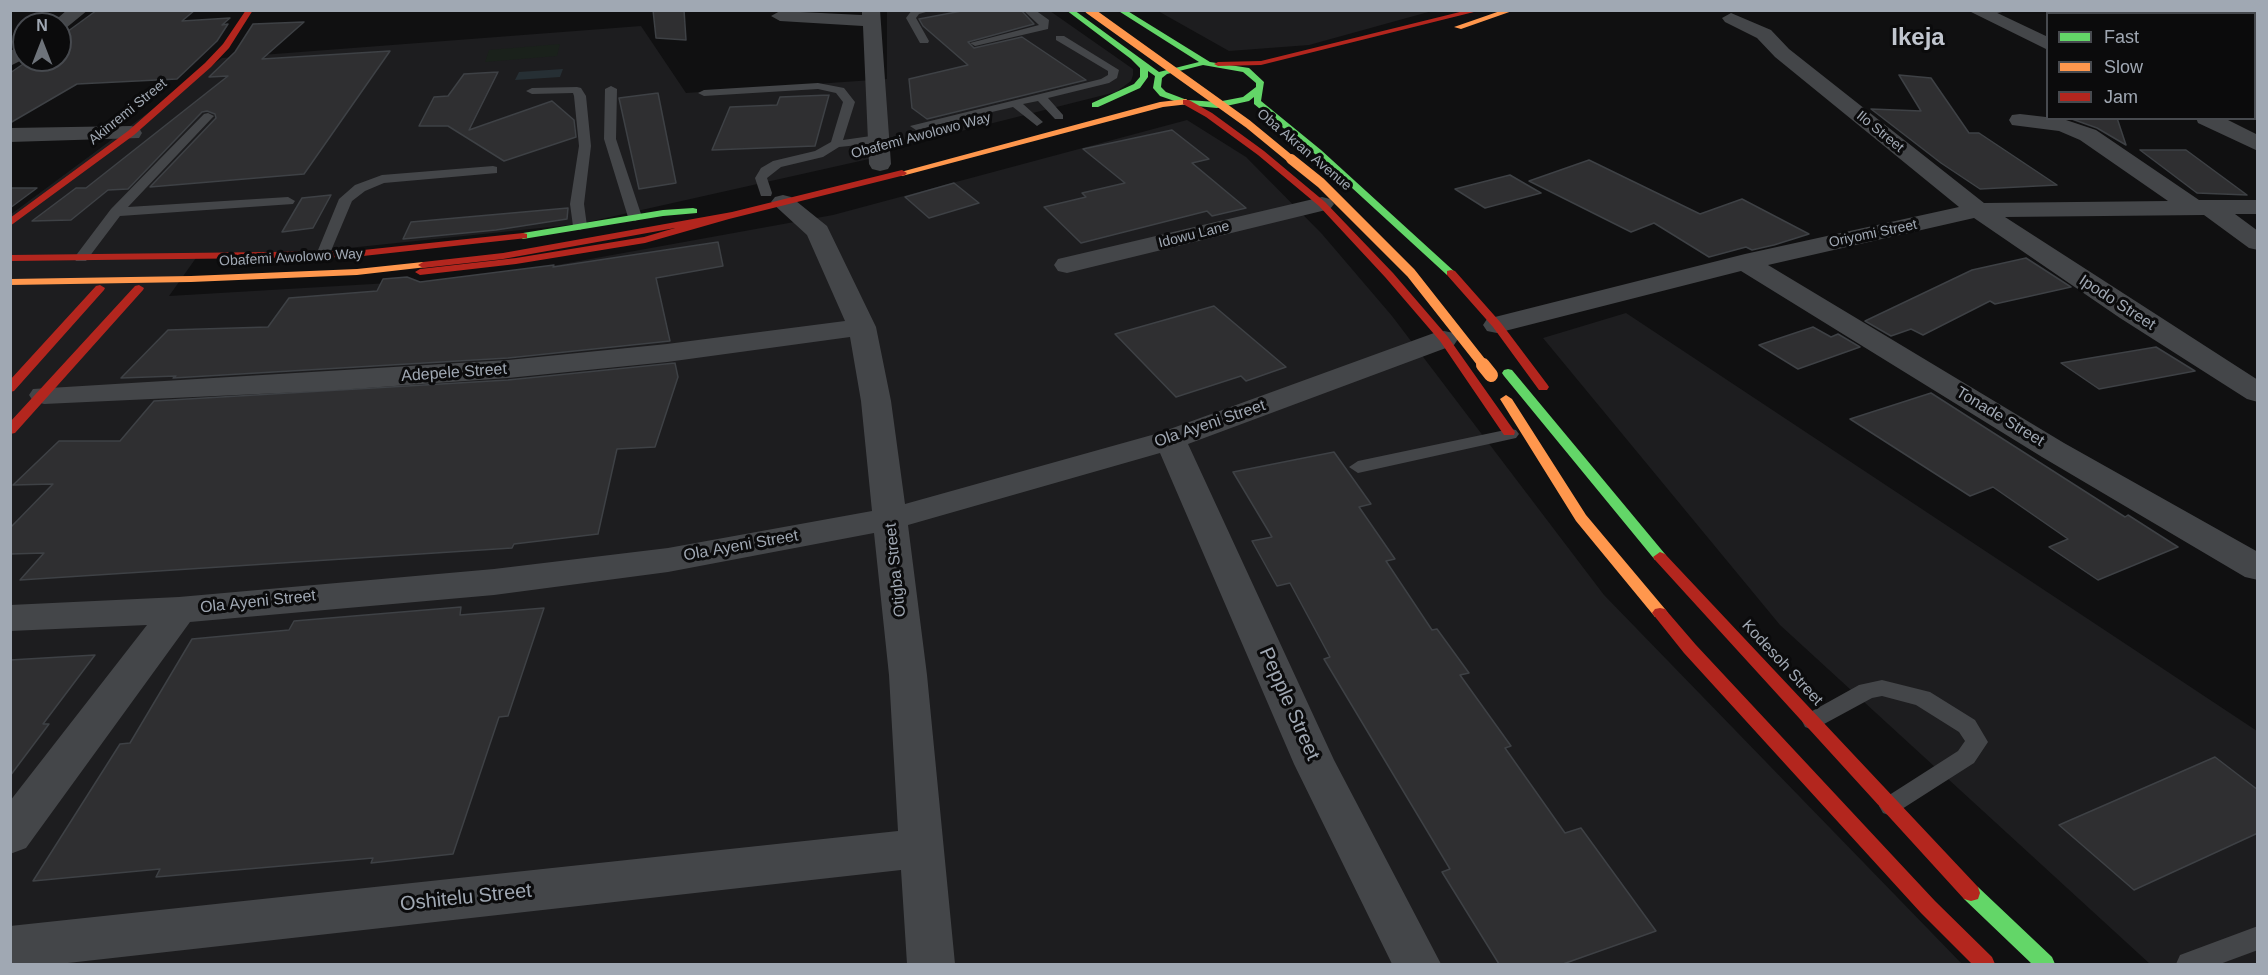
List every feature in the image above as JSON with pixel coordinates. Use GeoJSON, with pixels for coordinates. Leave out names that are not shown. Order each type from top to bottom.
{"type":"FeatureCollection","features":[{"type":"Feature","properties":{"kind":"main road","name":"Akinremi Street"},"geometry":{"type":"LineString","coordinates":[[10,223],[131,133],[208,65],[226,46],[250,10]]}},
{"type":"Feature","properties":{"kind":"main road","name":"Oba Akran Avenue"},"geometry":{"type":"LineString","coordinates":[[1089,10],[1248,124],[1321,183],[1411,273],[1491,375],[1581,518]]}},
{"type":"Feature","properties":{"kind":"main road","name":"Oba Akran Avenue"},"geometry":{"type":"LineString","coordinates":[[1108,10],[1266,122],[1335,179],[1434,276]]}},
{"type":"Feature","properties":{"kind":"main road"},"geometry":{"type":"LineString","coordinates":[[1071,11],[1086,15],[1108,10]]}},
{"type":"Feature","properties":{"kind":"main road"},"geometry":{"type":"LineString","coordinates":[[1120,10],[1188,53],[1212,64],[1246,70],[1267,90]]}},
{"type":"Feature","properties":{"kind":"main road"},"geometry":{"type":"LineString","coordinates":[[1080,110],[1145,92],[1158,77],[1175,67],[1279,60],[1454,13],[1479,10]]}},
{"type":"Feature","properties":{"kind":"main road"},"geometry":{"type":"LineString","coordinates":[[1304,67],[1512,10]]}},
{"type":"Feature","properties":{"kind":"main road"},"geometry":{"type":"LineString","coordinates":[[1071,11],[1157,73],[1157,88],[1173,99],[1186,102],[1225,127],[1261,153],[1322,204],[1389,275],[1444,339],[1510,434],[1690,649],[1928,907],[1985,964]]}},
{"type":"Feature","properties":{"kind":"main road"},"geometry":{"type":"LineString","coordinates":[[1080,110],[1137,86],[1144,77],[1144,68],[1128,51]]}},
{"type":"Feature","properties":{"kind":"main road"},"geometry":{"type":"LineString","coordinates":[[1188,53],[1235,60],[1279,60]]}},
{"type":"Feature","properties":{"kind":"main road"},"geometry":{"type":"LineString","coordinates":[[1275,75],[1257,102],[1442,263],[1497,325],[1553,402]]}},
{"type":"Feature","properties":{"kind":"main road"},"geometry":{"type":"LineString","coordinates":[[1115,116],[1163,104],[1233,103],[1267,90]]}},
{"type":"Feature","properties":{"kind":"main road","name":"Obafemi Awolowo Way"},"geometry":{"type":"LineString","coordinates":[[1017,128],[1080,110]]}},
{"type":"Feature","properties":{"kind":"main road"},"geometry":{"type":"LineString","coordinates":[[1115,116],[1176,110],[1225,127]]}},
{"type":"Feature","properties":{"kind":"main road","name":"Obafemi Awolowo Way"},"geometry":{"type":"LineString","coordinates":[[774,198],[1115,116]]}},
{"type":"Feature","properties":{"kind":"main road","name":"Obafemi Awolowo Way"},"geometry":{"type":"LineString","coordinates":[[774,198],[885,162]]}},
{"type":"Feature","properties":{"kind":"main road"},"geometry":{"type":"LineString","coordinates":[[1322,204],[1324,195],[1336,191],[1354,191],[1371,199]]}},
{"type":"Feature","properties":{"kind":"main road"},"geometry":{"type":"LineString","coordinates":[[10,258],[324,255],[496,240],[635,217],[695,211],[774,198]]}},
{"type":"Feature","properties":{"kind":"main road"},"geometry":{"type":"LineString","coordinates":[[10,289],[139,288],[331,281],[465,268],[645,240],[675,233],[774,198]]}},
{"type":"Feature","properties":{"kind":"main road","name":"Obafemi Awolowo Way"},"geometry":{"type":"LineString","coordinates":[[10,271],[330,261],[461,250],[611,229],[695,211]]}},
{"type":"Feature","properties":{"kind":"main road","name":"Obafemi Awolowo Way"},"geometry":{"type":"LineString","coordinates":[[10,282],[191,279],[357,272],[503,256],[732,214]]}},
{"type":"Feature","properties":{"kind":"main road"},"geometry":{"type":"LineString","coordinates":[[10,388],[100,288]]}},
{"type":"Feature","properties":{"kind":"main road"},"geometry":{"type":"LineString","coordinates":[[10,430],[139,288]]}},
{"type":"Feature","properties":{"kind":"main road","name":"Kodesoh Street"},"geometry":{"type":"LineString","coordinates":[[1504,369],[1649,546],[1969,891],[2045,964]]}},
{"type":"Feature","properties":{"kind":"main road"},"geometry":{"type":"LineString","coordinates":[[1566,421],[1649,546]]}},
{"type":"Feature","properties":{"kind":"street"},"geometry":{"type":"LineString","coordinates":[[1979,12],[2046,43]]}},
{"type":"Feature","properties":{"kind":"street"},"geometry":{"type":"LineString","coordinates":[[780,16],[871,16],[878,139],[885,162]]}},
{"type":"Feature","properties":{"kind":"street","name":"Ilo Street"},"geometry":{"type":"LineString","coordinates":[[1731,18],[1764,34],[1782,53],[1978,210]]}},
{"type":"Feature","properties":{"kind":"street"},"geometry":{"type":"LineString","coordinates":[[2020,120],[2063,125],[2088,135],[2258,243]]}},
{"type":"Feature","properties":{"kind":"street"},"geometry":{"type":"LineString","coordinates":[[2209,120],[2258,144]]}},
{"type":"Feature","properties":{"kind":"street"},"geometry":{"type":"LineString","coordinates":[[10,135],[131,133]]}},
{"type":"Feature","properties":{"kind":"street","name":"Otigba Street"},"geometry":{"type":"LineString","coordinates":[[774,198],[818,231],[862,327],[876,401],[908,675],[931,964]]}},
{"type":"Feature","properties":{"kind":"street","name":"Idowu Lane"},"geometry":{"type":"LineString","coordinates":[[1067,265],[1322,204]]}},
{"type":"Feature","properties":{"kind":"street","name":"Oriyomi Street"},"geometry":{"type":"LineString","coordinates":[[1497,325],[1745,262],[1978,210],[2258,207]]}},
{"type":"Feature","properties":{"kind":"street","name":"Ipodo Street"},"geometry":{"type":"LineString","coordinates":[[1978,210],[2130,312],[2258,393]]}},
{"type":"Feature","properties":{"kind":"street","name":"Tonade Street"},"geometry":{"type":"LineString","coordinates":[[1745,262],[2053,450],[2258,568]]}},
{"type":"Feature","properties":{"kind":"street","name":"Adepele Street"},"geometry":{"type":"LineString","coordinates":[[44,395],[323,382],[508,369],[667,353],[862,327]]}},
{"type":"Feature","properties":{"kind":"street","name":"Ola Ayeni Street"},"geometry":{"type":"LineString","coordinates":[[10,618],[178,610],[314,596],[494,582],[621,566],[890,519],[1170,440],[1444,339]]}},
{"type":"Feature","properties":{"kind":"street","name":"Pepple Street"},"geometry":{"type":"LineString","coordinates":[[1170,440],[1315,764],[1417,964]]}},
{"type":"Feature","properties":{"kind":"street"},"geometry":{"type":"LineString","coordinates":[[10,835],[178,610]]}},
{"type":"Feature","properties":{"kind":"street","name":"Oshitelu Street"},"geometry":{"type":"LineString","coordinates":[[10,948],[921,848]]}},
{"type":"Feature","properties":{"kind":"lane"},"geometry":{"type":"LineString","coordinates":[[924,40],[911,18],[916,12],[928,10]]}},
{"type":"Feature","properties":{"kind":"lane"},"geometry":{"type":"LineString","coordinates":[[1979,12],[2008,10]]}},
{"type":"Feature","properties":{"kind":"lane"},"geometry":{"type":"LineString","coordinates":[[975,43],[1044,27],[1045,22],[1033,11]]}},
{"type":"Feature","properties":{"kind":"lane"},"geometry":{"type":"LineString","coordinates":[[916,126],[1105,81],[1113,76],[1114,70],[1060,38]]}},
{"type":"Feature","properties":{"kind":"lane"},"geometry":{"type":"LineString","coordinates":[[704,93],[818,86],[840,90],[849,102],[836,144]]}},
{"type":"Feature","properties":{"kind":"lane"},"geometry":{"type":"LineString","coordinates":[[612,89],[610,139],[635,217]]}},
{"type":"Feature","properties":{"kind":"lane"},"geometry":{"type":"LineString","coordinates":[[532,91],[577,90],[580,96],[585,146],[577,204],[580,226]]}},
{"type":"Feature","properties":{"kind":"lane"},"geometry":{"type":"LineString","coordinates":[[1041,97],[1059,117]]}},
{"type":"Feature","properties":{"kind":"lane"},"geometry":{"type":"LineString","coordinates":[[1015,103],[1037,122]]}},
{"type":"Feature","properties":{"kind":"lane"},"geometry":{"type":"LineString","coordinates":[[81,258],[116,212],[208,116]]}},
{"type":"Feature","properties":{"kind":"lane"},"geometry":{"type":"LineString","coordinates":[[774,198],[761,178],[765,171],[777,164],[819,154],[836,144],[878,139]]}},
{"type":"Feature","properties":{"kind":"lane"},"geometry":{"type":"LineString","coordinates":[[324,255],[346,199],[360,188],[382,179],[493,170]]}},
{"type":"Feature","properties":{"kind":"lane"},"geometry":{"type":"LineString","coordinates":[[116,212],[288,201]]}},
{"type":"Feature","properties":{"kind":"lane"},"geometry":{"type":"LineString","coordinates":[[1358,467],[1510,434]]}},
{"type":"Feature","properties":{"kind":"lane"},"geometry":{"type":"LineString","coordinates":[[1814,722],[1867,691],[1882,688],[1922,698],[1967,726],[1977,742],[1966,757],[1891,806]]}},
{"type":"Feature","properties":{"kind":"lane"},"geometry":{"type":"LineString","coordinates":[[2189,964],[2258,938]]}},
{"type":"Feature","properties":{"kind":"shaded area"},"geometry":{"type":"Polygon","coordinates":[[[1432,10],[1309,45],[1229,51],[1158,11],[1432,10]]]}},
{"type":"Feature","properties":{"kind":"shaded area"},"geometry":{"type":"Polygon","coordinates":[[[887,11],[1050,11],[1133,69],[1133,75],[1131,81],[1116,92],[890,149],[869,159],[579,224],[262,257],[196,258],[169,296],[491,277],[833,215],[1187,120],[1246,157],[1322,234],[1392,316],[1604,595],[1962,964],[11,964],[10,215],[222,58],[641,26],[686,93],[887,79],[887,11]]]}},
{"type":"Feature","properties":{"kind":"shaded area"},"geometry":{"type":"Polygon","coordinates":[[[560,44],[557,56],[485,62],[489,50],[560,44]]]}},
{"type":"Feature","properties":{"kind":"shaded area"},"geometry":{"type":"Polygon","coordinates":[[[563,69],[560,77],[515,80],[519,72],[563,69]]]}},
{"type":"Feature","properties":{"kind":"shaded area"},"geometry":{"type":"Polygon","coordinates":[[[1626,313],[2257,731],[2257,964],[2150,964],[1780,625],[1543,338],[1626,313]]]}},
{"type":"Feature","properties":{"kind":"building"},"geometry":{"type":"Polygon","coordinates":[[[97,10],[195,10],[182,21],[230,18],[222,25],[228,24],[217,41],[177,79],[77,84],[10,123],[10,73],[72,72],[72,28],[97,10]]]}},
{"type":"Feature","properties":{"kind":"building"},"geometry":{"type":"Polygon","coordinates":[[[653,10],[684,10],[686,40],[656,38],[653,10]]]}},
{"type":"Feature","properties":{"kind":"building"},"geometry":{"type":"Polygon","coordinates":[[[967,10],[1021,10],[1034,24],[968,42],[974,48],[1022,37],[1086,80],[927,119],[912,108],[909,79],[968,65],[923,26],[919,19],[967,10]]]}},
{"type":"Feature","properties":{"kind":"building"},"geometry":{"type":"Polygon","coordinates":[[[304,22],[262,59],[390,51],[304,174],[150,187],[216,118],[215,114],[207,111],[202,112],[128,189],[108,190],[71,220],[32,221],[76,188],[86,188],[228,76],[209,77],[235,52],[253,24],[304,22]]]}},
{"type":"Feature","properties":{"kind":"building"},"geometry":{"type":"Polygon","coordinates":[[[498,72],[469,130],[552,101],[574,120],[576,137],[504,161],[448,126],[419,126],[434,97],[448,96],[464,74],[498,72]]]}},
{"type":"Feature","properties":{"kind":"building"},"geometry":{"type":"Polygon","coordinates":[[[1899,75],[1931,78],[1969,133],[1979,133],[2057,185],[1980,189],[1941,163],[1871,109],[1921,111],[1899,75]]]}},
{"type":"Feature","properties":{"kind":"building"},"geometry":{"type":"Polygon","coordinates":[[[658,93],[676,183],[639,189],[619,98],[658,93]]]}},
{"type":"Feature","properties":{"kind":"building"},"geometry":{"type":"Polygon","coordinates":[[[829,95],[815,146],[712,150],[730,107],[777,105],[780,97],[829,95]]]}},
{"type":"Feature","properties":{"kind":"building"},"geometry":{"type":"Polygon","coordinates":[[[2075,120],[2118,120],[2126,145],[2097,128],[2075,120]]]}},
{"type":"Feature","properties":{"kind":"building"},"geometry":{"type":"Polygon","coordinates":[[[1172,130],[1209,159],[1192,163],[1246,208],[1212,216],[1207,211],[1081,243],[1044,207],[1086,197],[1082,193],[1125,183],[1083,149],[1172,130]]]}},
{"type":"Feature","properties":{"kind":"building"},"geometry":{"type":"Polygon","coordinates":[[[2140,150],[2186,150],[2247,195],[2197,193],[2140,150]]]}},
{"type":"Feature","properties":{"kind":"building"},"geometry":{"type":"Polygon","coordinates":[[[1589,160],[1700,214],[1742,199],[1809,234],[1774,245],[1752,250],[1746,247],[1709,257],[1654,223],[1631,232],[1529,181],[1589,160]]]}},
{"type":"Feature","properties":{"kind":"building"},"geometry":{"type":"Polygon","coordinates":[[[1510,175],[1541,193],[1485,208],[1455,189],[1510,175]]]}},
{"type":"Feature","properties":{"kind":"building"},"geometry":{"type":"Polygon","coordinates":[[[954,183],[979,203],[929,218],[905,197],[954,183]]]}},
{"type":"Feature","properties":{"kind":"building"},"geometry":{"type":"Polygon","coordinates":[[[10,188],[37,188],[10,208],[10,188]]]}},
{"type":"Feature","properties":{"kind":"building"},"geometry":{"type":"Polygon","coordinates":[[[331,195],[313,228],[282,232],[302,198],[331,195]]]}},
{"type":"Feature","properties":{"kind":"building"},"geometry":{"type":"Polygon","coordinates":[[[568,208],[567,219],[496,230],[403,239],[411,222],[568,208]]]}},
{"type":"Feature","properties":{"kind":"building"},"geometry":{"type":"Polygon","coordinates":[[[718,242],[723,266],[656,278],[670,341],[508,358],[173,378],[176,376],[121,378],[168,330],[268,327],[289,298],[377,291],[383,279],[407,277],[420,282],[554,265],[553,267],[718,242]]]}},
{"type":"Feature","properties":{"kind":"building"},"geometry":{"type":"Polygon","coordinates":[[[2026,258],[2071,287],[1995,304],[1990,301],[1923,335],[1911,329],[1891,336],[1865,321],[1972,270],[2026,258]]]}},
{"type":"Feature","properties":{"kind":"building"},"geometry":{"type":"Polygon","coordinates":[[[1214,306],[1286,367],[1246,381],[1241,376],[1176,397],[1115,334],[1214,306]]]}},
{"type":"Feature","properties":{"kind":"building"},"geometry":{"type":"Polygon","coordinates":[[[1813,327],[1831,337],[1838,334],[1860,347],[1798,369],[1759,345],[1813,327]]]}},
{"type":"Feature","properties":{"kind":"building"},"geometry":{"type":"Polygon","coordinates":[[[2156,347],[2195,371],[2099,389],[2061,363],[2156,347]]]}},
{"type":"Feature","properties":{"kind":"building"},"geometry":{"type":"Polygon","coordinates":[[[675,363],[678,377],[655,447],[617,449],[598,534],[514,544],[512,548],[20,580],[44,553],[10,554],[10,528],[53,484],[13,485],[59,441],[120,441],[154,401],[508,380],[675,363]]]}},
{"type":"Feature","properties":{"kind":"building"},"geometry":{"type":"Polygon","coordinates":[[[1931,393],[2125,517],[2128,515],[2178,547],[2098,580],[2049,547],[2068,539],[1993,487],[1970,496],[1850,419],[1931,393]]]}},
{"type":"Feature","properties":{"kind":"building"},"geometry":{"type":"Polygon","coordinates":[[[1334,452],[1371,504],[1359,507],[1395,559],[1386,561],[1432,630],[1437,629],[1469,673],[1460,675],[1511,746],[1505,748],[1565,833],[1581,828],[1656,931],[1563,964],[1499,964],[1442,872],[1450,869],[1324,659],[1330,657],[1290,583],[1277,586],[1252,541],[1272,537],[1233,472],[1334,452]]]}},
{"type":"Feature","properties":{"kind":"building"},"geometry":{"type":"Polygon","coordinates":[[[461,607],[460,615],[544,608],[508,716],[499,717],[453,854],[371,863],[373,858],[156,877],[160,869],[33,881],[120,744],[130,743],[192,639],[289,630],[294,621],[461,607]]]}},
{"type":"Feature","properties":{"kind":"building"},"geometry":{"type":"Polygon","coordinates":[[[95,655],[43,724],[49,724],[10,776],[10,660],[95,655]]]}},
{"type":"Feature","properties":{"kind":"building"},"geometry":{"type":"Polygon","coordinates":[[[2215,757],[2258,790],[2258,833],[2134,890],[2059,825],[2215,757]]]}},
{"type":"Feature","properties":{"kind":"traffic: fast"},"geometry":{"type":"LineString","coordinates":[[1069,10],[1157,74]]}},
{"type":"Feature","properties":{"kind":"traffic: fast"},"geometry":{"type":"LineString","coordinates":[[1120,10],[1207,63]]}},
{"type":"Feature","properties":{"kind":"traffic: fast"},"geometry":{"type":"LineString","coordinates":[[1095,105],[1125,93],[1137,86],[1144,77],[1144,68],[1128,51]]}},
{"type":"Feature","properties":{"kind":"traffic: fast"},"geometry":{"type":"LineString","coordinates":[[1203,63],[1246,70],[1260,82],[1260,88],[1246,99],[1217,105],[1186,102],[1163,94],[1157,88],[1158,77],[1164,72],[1203,63]]}},
{"type":"Feature","properties":{"kind":"traffic: fast"},"geometry":{"type":"LineString","coordinates":[[1260,88],[1257,102],[1318,152],[1451,273]]}},
{"type":"Feature","properties":{"kind":"traffic: fast"},"geometry":{"type":"LineString","coordinates":[[523,236],[663,213],[693,211]]}},
{"type":"Feature","properties":{"kind":"traffic: fast"},"geometry":{"type":"LineString","coordinates":[[1508,373],[1660,557]]}},
{"type":"Feature","properties":{"kind":"traffic: fast"},"geometry":{"type":"LineString","coordinates":[[1971,893],[2045,964]]}},
{"type":"Feature","properties":{"kind":"traffic: slow"},"geometry":{"type":"LineString","coordinates":[[1089,10],[1248,124],[1321,183],[1411,273],[1491,375]]}},
{"type":"Feature","properties":{"kind":"traffic: slow"},"geometry":{"type":"LineString","coordinates":[[1458,27],[1512,10]]}},
{"type":"Feature","properties":{"kind":"traffic: slow"},"geometry":{"type":"LineString","coordinates":[[902,173],[1163,104],[1186,102]]}},
{"type":"Feature","properties":{"kind":"traffic: slow"},"geometry":{"type":"LineString","coordinates":[[10,282],[191,279],[357,272],[423,265]]}},
{"type":"Feature","properties":{"kind":"traffic: slow"},"geometry":{"type":"LineString","coordinates":[[1506,399],[1581,518],[1660,613]]}},
{"type":"Feature","properties":{"kind":"traffic: jam"},"geometry":{"type":"LineString","coordinates":[[10,223],[131,133],[208,65],[226,46],[250,10]]}},
{"type":"Feature","properties":{"kind":"traffic: jam"},"geometry":{"type":"LineString","coordinates":[[1218,64],[1261,63],[1479,10]]}},
{"type":"Feature","properties":{"kind":"traffic: jam"},"geometry":{"type":"LineString","coordinates":[[1186,102],[1209,115],[1261,153],[1322,204],[1389,275],[1444,339],[1509,432]]}},
{"type":"Feature","properties":{"kind":"traffic: jam"},"geometry":{"type":"LineString","coordinates":[[423,265],[503,256],[732,215],[902,173]]}},
{"type":"Feature","properties":{"kind":"traffic: jam"},"geometry":{"type":"LineString","coordinates":[[420,272],[516,261],[645,240],[725,217]]}},
{"type":"Feature","properties":{"kind":"traffic: jam"},"geometry":{"type":"LineString","coordinates":[[10,258],[354,254],[523,236]]}},
{"type":"Feature","properties":{"kind":"traffic: jam"},"geometry":{"type":"LineString","coordinates":[[1451,273],[1497,325],[1543,387]]}},
{"type":"Feature","properties":{"kind":"traffic: jam"},"geometry":{"type":"LineString","coordinates":[[10,388],[100,288]]}},
{"type":"Feature","properties":{"kind":"traffic: jam"},"geometry":{"type":"LineString","coordinates":[[10,430],[139,288]]}},
{"type":"Feature","properties":{"kind":"traffic: jam"},"geometry":{"type":"LineString","coordinates":[[1660,557],[1971,893]]}},
{"type":"Feature","properties":{"kind":"traffic: jam"},"geometry":{"type":"LineString","coordinates":[[1660,613],[1690,649],[1928,907],[1985,964]]}},
{"type":"Feature","properties":{"kind":"district","name":"Ikeja"},"geometry":{"type":"Point","coordinates":[1918,38]}}]}
